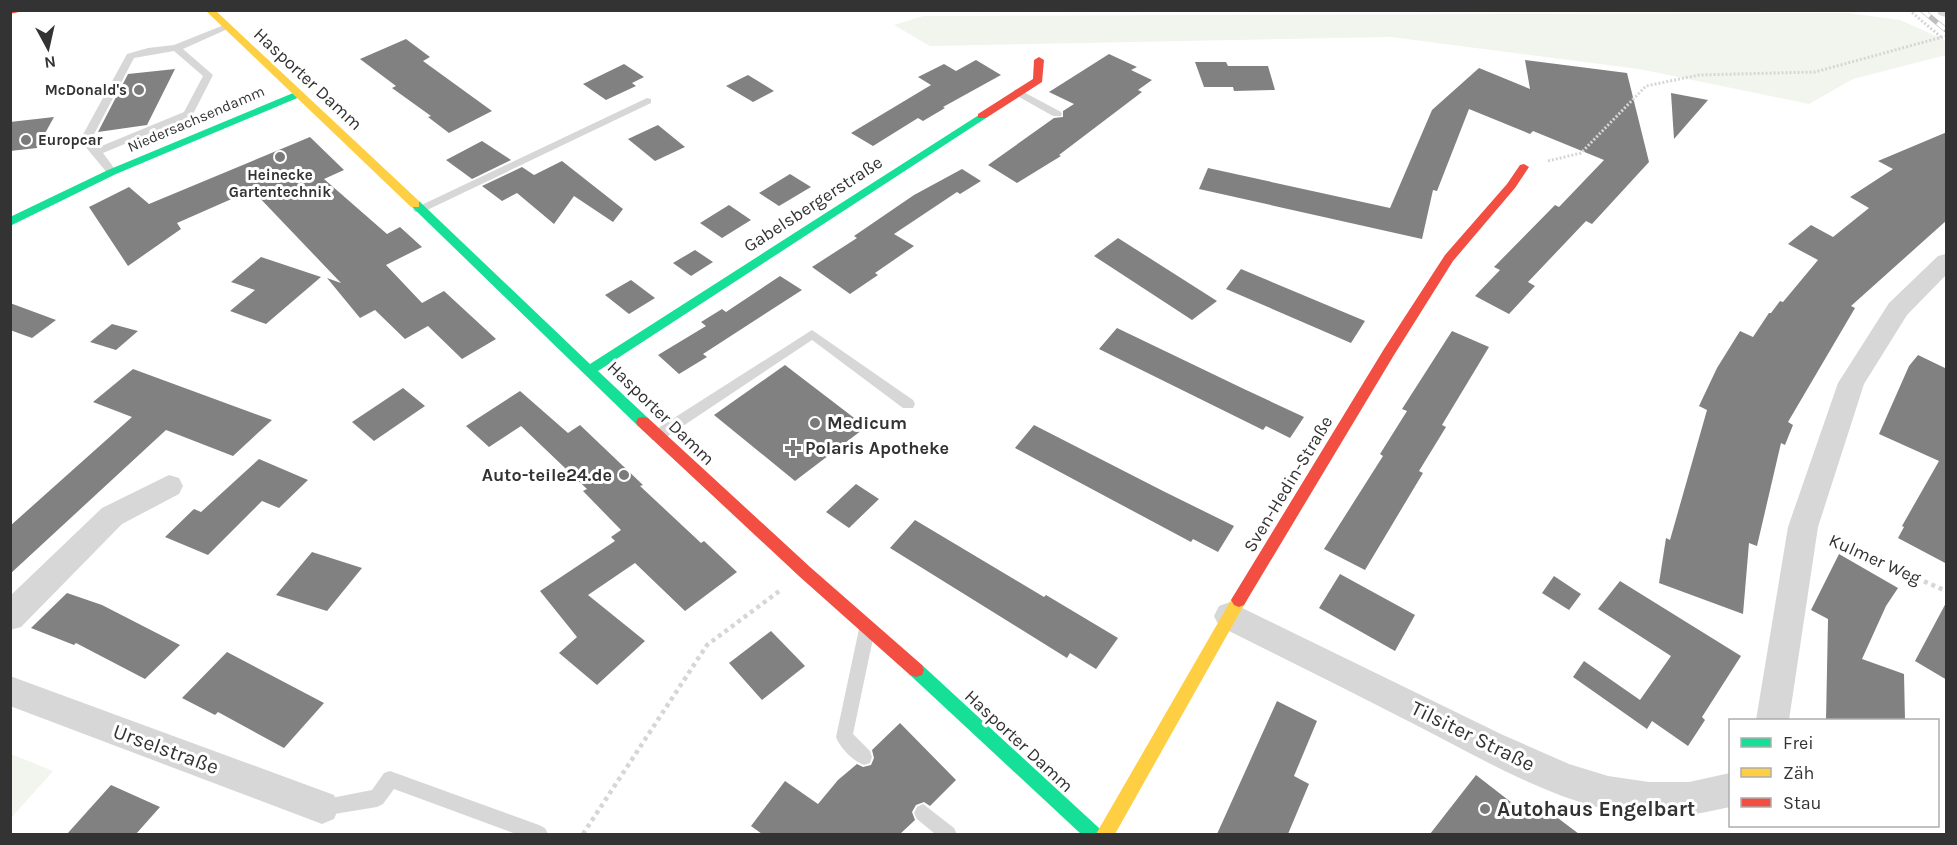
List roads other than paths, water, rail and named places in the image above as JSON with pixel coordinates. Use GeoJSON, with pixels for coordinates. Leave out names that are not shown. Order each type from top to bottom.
{"type":"FeatureCollection","features":[{"type":"Feature","properties":{"kind":"main road"},"geometry":{"type":"LineString","coordinates":[[10,11],[24,10]]}},
{"type":"Feature","properties":{"kind":"main road","name":"Hasporter Damm"},"geometry":{"type":"LineString","coordinates":[[209,10],[657,436],[1094,834]]}},
{"type":"Feature","properties":{"kind":"main road","name":"Gabelsbergerstraße"},"geometry":{"type":"LineString","coordinates":[[590,370],[1038,80],[1039,60]]}},
{"type":"Feature","properties":{"kind":"main road","name":"Niedersachsendamm"},"geometry":{"type":"LineString","coordinates":[[10,222],[112,172],[298,94]]}},
{"type":"Feature","properties":{"kind":"main road","name":"Sven-Hedin-Straße"},"geometry":{"type":"LineString","coordinates":[[1105,834],[1230,616],[1389,352],[1449,258],[1524,167]]}},
{"type":"Feature","properties":{"kind":"street"},"geometry":{"type":"LineString","coordinates":[[1772,719],[1803,527],[1851,383],[1899,309],[1947,262]]}},
{"type":"Feature","properties":{"kind":"street"},"geometry":{"type":"LineString","coordinates":[[10,617],[112,516],[169,486]]}},
{"type":"Feature","properties":{"kind":"street","name":"Tilsiter Straße"},"geometry":{"type":"LineString","coordinates":[[1230,616],[1567,782],[1633,797],[1675,801],[1708,798],[1729,791]]}},
{"type":"Feature","properties":{"kind":"street","name":"Urselstraße"},"geometry":{"type":"LineString","coordinates":[[10,691],[322,807]]}},
{"type":"Feature","properties":{"kind":"lane"},"geometry":{"type":"LineString","coordinates":[[112,172],[85,140],[130,56],[148,51],[177,48],[227,27]]}},
{"type":"Feature","properties":{"kind":"lane"},"geometry":{"type":"LineString","coordinates":[[97,152],[188,114],[208,75],[177,48]]}},
{"type":"Feature","properties":{"kind":"lane"},"geometry":{"type":"LineString","coordinates":[[1018,92],[1058,114]]}},
{"type":"Feature","properties":{"kind":"lane"},"geometry":{"type":"LineString","coordinates":[[419,209],[647,101]]}},
{"type":"Feature","properties":{"kind":"lane"},"geometry":{"type":"LineString","coordinates":[[657,436],[813,334],[908,404]]}},
{"type":"Feature","properties":{"kind":"lane"},"geometry":{"type":"LineString","coordinates":[[864,758],[844,737],[868,627]]}},
{"type":"Feature","properties":{"kind":"lane"},"geometry":{"type":"LineString","coordinates":[[322,807],[377,798],[390,779],[539,834]]}},
{"type":"Feature","properties":{"kind":"lane"},"geometry":{"type":"LineString","coordinates":[[923,813],[948,834]]}},
{"type":"Feature","properties":{"kind":"railway"},"geometry":{"type":"LineString","coordinates":[[1922,10],[1946,30]]}},
{"type":"Feature","properties":{"kind":"place","name":"McDonald's"},"geometry":{"type":"Point","coordinates":[139,90]}},
{"type":"Feature","properties":{"kind":"place","name":"Europcar"},"geometry":{"type":"Point","coordinates":[26,140]}},
{"type":"Feature","properties":{"kind":"place","name":"Heinecke Gartentechnik"},"geometry":{"type":"Point","coordinates":[280,157]}},
{"type":"Feature","properties":{"kind":"place","name":"Medicum"},"geometry":{"type":"Point","coordinates":[815,423]}},
{"type":"Feature","properties":{"kind":"place","name":"Polaris Apotheke"},"geometry":{"type":"Point","coordinates":[793,448]}},
{"type":"Feature","properties":{"kind":"place","name":"Auto-teile24.de"},"geometry":{"type":"Point","coordinates":[624,475]}},
{"type":"Feature","properties":{"kind":"place","name":"Autohaus Engelbart"},"geometry":{"type":"Point","coordinates":[1485,809]}}]}
